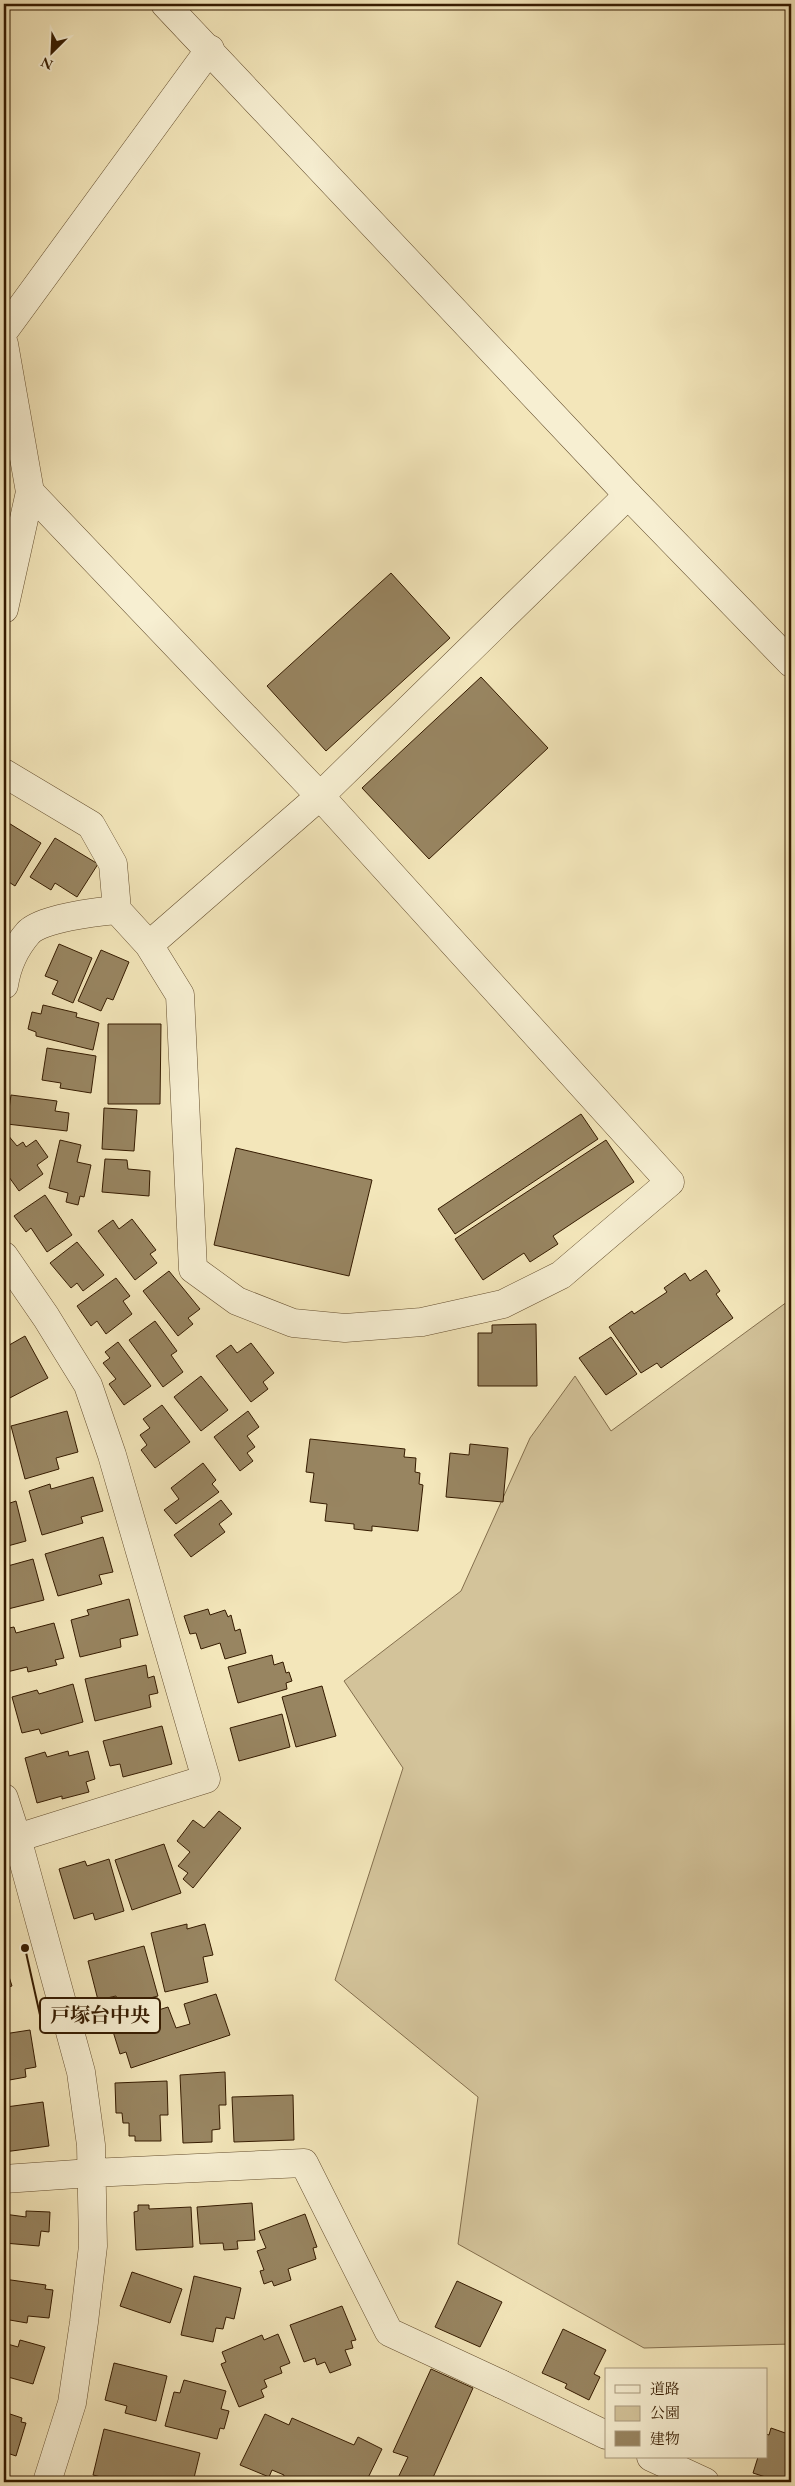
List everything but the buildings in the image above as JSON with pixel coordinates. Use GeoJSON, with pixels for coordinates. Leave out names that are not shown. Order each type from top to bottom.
{"type":"FeatureCollection","features":[{"type":"Feature","properties":{"kind":"street"},"geometry":{"type":"LineString","coordinates":[[165,4],[210,49],[628,495],[791,663]]}},
{"type":"Feature","properties":{"kind":"street"},"geometry":{"type":"LineString","coordinates":[[4,331],[210,49]]}},
{"type":"Feature","properties":{"kind":"street"},"geometry":{"type":"LineString","coordinates":[[4,344],[30,492],[4,609]]}},
{"type":"Feature","properties":{"kind":"street"},"geometry":{"type":"LineString","coordinates":[[4,773],[91,825],[113,864],[117,910],[149,945],[180,995],[193,1269],[237,1301],[294,1323],[345,1328],[422,1322],[503,1304],[561,1275],[670,1182],[320,796],[30,492]]}},
{"type":"Feature","properties":{"kind":"street"},"geometry":{"type":"LineString","coordinates":[[149,945],[320,796],[628,495]]}},
{"type":"Feature","properties":{"kind":"street"},"geometry":{"type":"LineString","coordinates":[[4,985],[8,964],[29,932],[46,924],[85,913],[117,910]]}},
{"type":"Feature","properties":{"kind":"street"},"geometry":{"type":"LineString","coordinates":[[4,1256],[46,1317],[88,1385],[112,1455],[206,1779],[17,1838]]}},
{"type":"Feature","properties":{"kind":"street"},"geometry":{"type":"LineString","coordinates":[[4,1798],[17,1838],[80,2072],[91,2145],[93,2246],[84,2322],[72,2403],[47,2482]]}},
{"type":"Feature","properties":{"kind":"street"},"geometry":{"type":"LineString","coordinates":[[4,2178],[304,2163],[388,2332],[605,2435]]}},
{"type":"Feature","properties":{"kind":"street"},"geometry":{"type":"LineString","coordinates":[[653,2458],[704,2482]]}},
{"type":"Feature","properties":{"kind":"green space"},"geometry":{"type":"Polygon","coordinates":[[[791,1299],[791,2344],[644,2348],[458,2244],[478,2097],[335,1980],[403,1768],[344,1681],[461,1591],[530,1438],[575,1376],[611,1431],[791,1299]]]}},
{"type":"Feature","properties":{"kind":"place","name":"戸塚台中央"},"geometry":{"type":"Point","coordinates":[25,1948]}}]}
